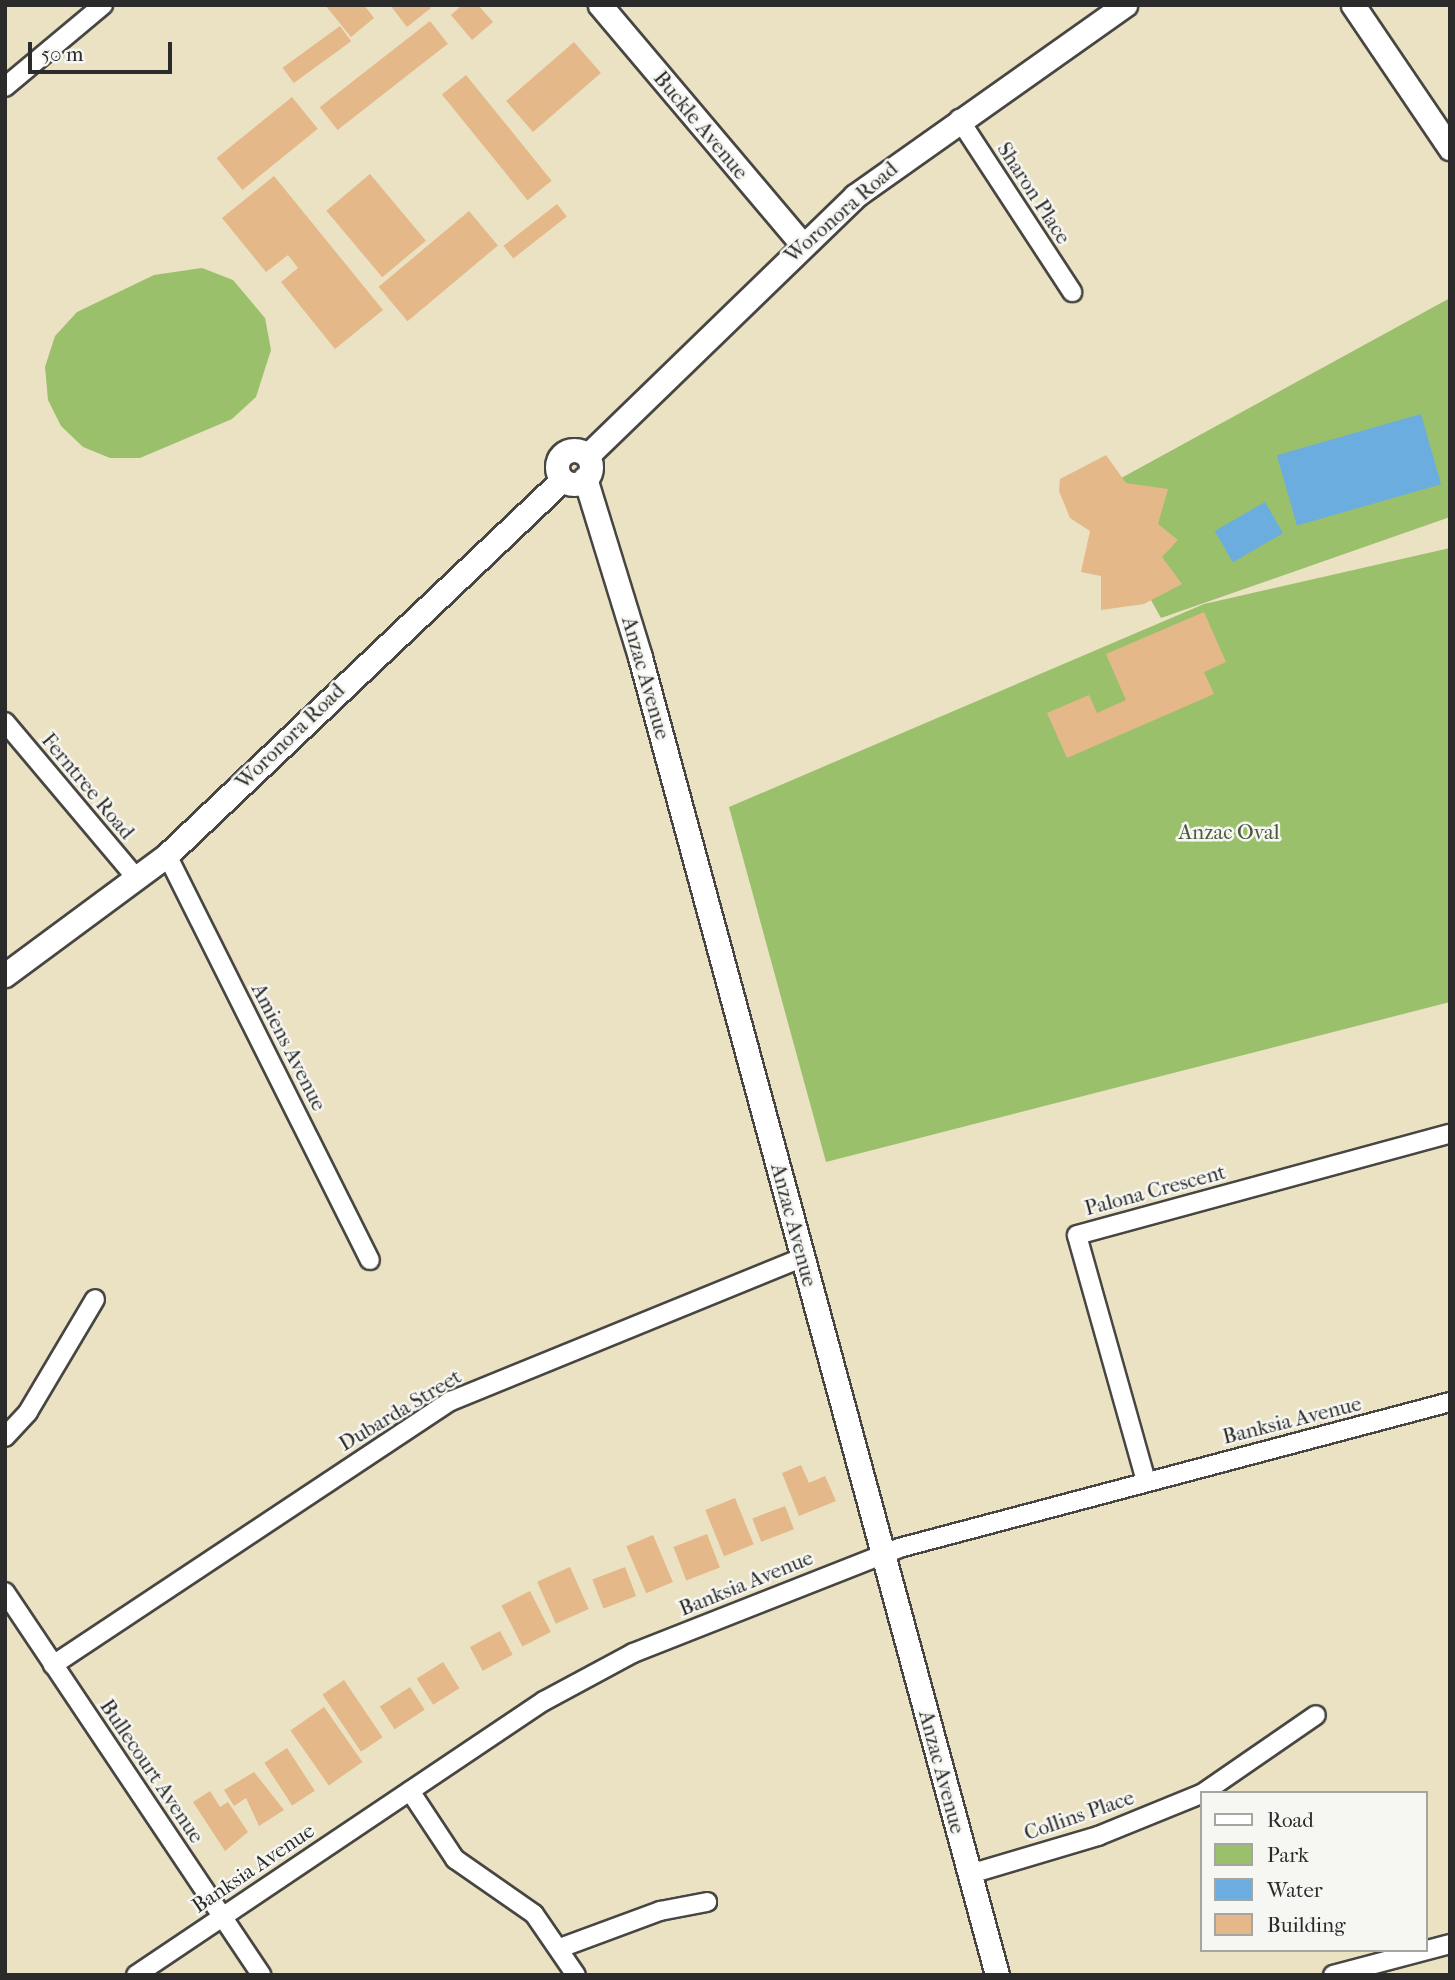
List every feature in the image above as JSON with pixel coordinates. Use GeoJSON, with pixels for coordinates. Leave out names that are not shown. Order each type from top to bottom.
{"type":"FeatureCollection","features":[{"type":"Feature","properties":{"kind":"street"},"geometry":{"type":"LineString","coordinates":[[5,87],[103,5]]}},
{"type":"Feature","properties":{"kind":"street","name":"Buckle Avenue"},"geometry":{"type":"LineString","coordinates":[[600,5],[802,244]]}},
{"type":"Feature","properties":{"kind":"street","name":"Woronora Road"},"geometry":{"type":"LineString","coordinates":[[5,975],[167,855],[561,481],[586,467],[802,244],[959,119],[1125,5]]}},
{"type":"Feature","properties":{"kind":"street"},"geometry":{"type":"LineString","coordinates":[[1353,5],[1450,148]]}},
{"type":"Feature","properties":{"kind":"street","name":"Sharon Place"},"geometry":{"type":"LineString","coordinates":[[959,119],[1072,292]]}},
{"type":"Feature","properties":{"kind":"street","name":"Anzac Avenue"},"geometry":{"type":"LineString","coordinates":[[586,467],[640,657],[997,1975]]}},
{"type":"Feature","properties":{"kind":"street","name":"Ferntree Road"},"geometry":{"type":"LineString","coordinates":[[5,722],[137,879]]}},
{"type":"Feature","properties":{"kind":"street","name":"Amiens Avenue"},"geometry":{"type":"LineString","coordinates":[[167,855],[370,1260]]}},
{"type":"Feature","properties":{"kind":"street","name":"Palona Crescent"},"geometry":{"type":"LineString","coordinates":[[1146,1480],[1077,1235],[1450,1134]]}},
{"type":"Feature","properties":{"kind":"street","name":"Dubarda Street"},"geometry":{"type":"LineString","coordinates":[[53,1665],[451,1401],[803,1257]]}},
{"type":"Feature","properties":{"kind":"street"},"geometry":{"type":"LineString","coordinates":[[5,1437],[27,1412],[95,1299]]}},
{"type":"Feature","properties":{"kind":"street","name":"Banksia Avenue"},"geometry":{"type":"LineString","coordinates":[[136,1975],[410,1791],[603,1667],[883,1553],[1146,1480],[1450,1402]]}},
{"type":"Feature","properties":{"kind":"street","name":"Bullecourt Avenue"},"geometry":{"type":"LineString","coordinates":[[5,1592],[261,1975]]}},
{"type":"Feature","properties":{"kind":"street","name":"Collins Place"},"geometry":{"type":"LineString","coordinates":[[1205,1791],[1316,1716]]}},
{"type":"Feature","properties":{"kind":"street"},"geometry":{"type":"LineString","coordinates":[[410,1791],[455,1859],[534,1914],[560,1948],[576,1975]]}},
{"type":"Feature","properties":{"kind":"street","name":"Collins Place"},"geometry":{"type":"LineString","coordinates":[[970,1874],[1098,1836],[1200,1794]]}},
{"type":"Feature","properties":{"kind":"street"},"geometry":{"type":"LineString","coordinates":[[560,1948],[660,1911],[707,1902]]}},
{"type":"Feature","properties":{"kind":"street"},"geometry":{"type":"LineString","coordinates":[[1427,1950],[1450,1944]]}},
{"type":"Feature","properties":{"kind":"street"},"geometry":{"type":"LineString","coordinates":[[1333,1975],[1420,1952]]}},
{"type":"Feature","properties":{"kind":"green space"},"geometry":{"type":"Polygon","coordinates":[[[202,268],[233,280],[265,318],[271,350],[256,397],[232,419],[140,458],[110,458],[83,447],[61,426],[48,400],[45,367],[55,336],[77,312],[154,275],[202,268]]]}},
{"type":"Feature","properties":{"kind":"green space"},"geometry":{"type":"Polygon","coordinates":[[[1450,298],[1450,517],[1161,618],[1092,494],[1450,298]]]}},
{"type":"Feature","properties":{"kind":"green space","name":"Anzac Oval"},"geometry":{"type":"Polygon","coordinates":[[[1450,548],[1450,1002],[826,1162],[729,807],[1204,604],[1450,548]]]}},
{"type":"Feature","properties":{"kind":"water"},"geometry":{"type":"Polygon","coordinates":[[[1421,414],[1441,484],[1297,526],[1277,455],[1421,414]]]}},
{"type":"Feature","properties":{"kind":"water"},"geometry":{"type":"Polygon","coordinates":[[[1265,502],[1283,533],[1233,562],[1215,531],[1265,502]]]}},
{"type":"Feature","properties":{"kind":"building"},"geometry":{"type":"Polygon","coordinates":[[[325,5],[364,5],[374,18],[351,37],[325,5]]]}},
{"type":"Feature","properties":{"kind":"building"},"geometry":{"type":"Polygon","coordinates":[[[390,5],[428,5],[431,8],[407,27],[390,5]]]}},
{"type":"Feature","properties":{"kind":"building"},"geometry":{"type":"Polygon","coordinates":[[[462,5],[478,5],[493,22],[472,40],[451,15],[462,5]]]}},
{"type":"Feature","properties":{"kind":"building"},"geometry":{"type":"Polygon","coordinates":[[[430,21],[448,44],[338,130],[320,107],[430,21]]]}},
{"type":"Feature","properties":{"kind":"building"},"geometry":{"type":"Polygon","coordinates":[[[340,26],[351,41],[294,83],[283,68],[340,26]]]}},
{"type":"Feature","properties":{"kind":"building"},"geometry":{"type":"Polygon","coordinates":[[[574,42],[601,73],[533,132],[506,101],[574,42]]]}},
{"type":"Feature","properties":{"kind":"building"},"geometry":{"type":"Polygon","coordinates":[[[466,75],[552,181],[527,200],[442,95],[466,75]]]}},
{"type":"Feature","properties":{"kind":"building"},"geometry":{"type":"Polygon","coordinates":[[[292,97],[318,129],[242,190],[217,158],[292,97]]]}},
{"type":"Feature","properties":{"kind":"building"},"geometry":{"type":"Polygon","coordinates":[[[370,174],[426,241],[382,277],[326,211],[370,174]]]}},
{"type":"Feature","properties":{"kind":"building"},"geometry":{"type":"Polygon","coordinates":[[[274,176],[383,310],[335,349],[281,282],[298,268],[288,255],[266,272],[222,218],[274,176]]]}},
{"type":"Feature","properties":{"kind":"building"},"geometry":{"type":"Polygon","coordinates":[[[557,204],[567,217],[513,258],[503,246],[557,204]]]}},
{"type":"Feature","properties":{"kind":"building"},"geometry":{"type":"Polygon","coordinates":[[[469,211],[498,245],[408,321],[379,287],[469,211]]]}},
{"type":"Feature","properties":{"kind":"building"},"geometry":{"type":"Polygon","coordinates":[[[1106,455],[1126,483],[1168,489],[1158,524],[1178,540],[1162,557],[1182,584],[1144,604],[1101,610],[1101,576],[1081,572],[1090,531],[1070,518],[1059,491],[1060,479],[1106,455]]]}},
{"type":"Feature","properties":{"kind":"building"},"geometry":{"type":"Polygon","coordinates":[[[1204,612],[1226,662],[1204,672],[1214,694],[1067,758],[1047,713],[1089,695],[1097,713],[1126,700],[1106,654],[1204,612]]]}},
{"type":"Feature","properties":{"kind":"building"},"geometry":{"type":"Polygon","coordinates":[[[801,1465],[809,1483],[825,1476],[836,1501],[799,1516],[782,1473],[801,1465]]]}},
{"type":"Feature","properties":{"kind":"building"},"geometry":{"type":"Polygon","coordinates":[[[735,1498],[754,1544],[724,1556],[705,1510],[735,1498]]]}},
{"type":"Feature","properties":{"kind":"building"},"geometry":{"type":"Polygon","coordinates":[[[785,1506],[794,1529],[761,1542],[752,1519],[785,1506]]]}},
{"type":"Feature","properties":{"kind":"building"},"geometry":{"type":"Polygon","coordinates":[[[707,1534],[720,1568],[686,1581],[673,1547],[707,1534]]]}},
{"type":"Feature","properties":{"kind":"building"},"geometry":{"type":"Polygon","coordinates":[[[653,1535],[673,1582],[646,1593],[626,1546],[653,1535]]]}},
{"type":"Feature","properties":{"kind":"building"},"geometry":{"type":"Polygon","coordinates":[[[570,1567],[589,1609],[556,1624],[537,1582],[570,1567]]]}},
{"type":"Feature","properties":{"kind":"building"},"geometry":{"type":"Polygon","coordinates":[[[625,1567],[636,1596],[603,1608],[592,1580],[625,1567]]]}},
{"type":"Feature","properties":{"kind":"building"},"geometry":{"type":"Polygon","coordinates":[[[530,1591],[551,1632],[522,1647],[501,1606],[530,1591]]]}},
{"type":"Feature","properties":{"kind":"building"},"geometry":{"type":"Polygon","coordinates":[[[500,1631],[513,1655],[483,1671],[470,1647],[500,1631]]]}},
{"type":"Feature","properties":{"kind":"building"},"geometry":{"type":"Polygon","coordinates":[[[443,1662],[459,1688],[433,1705],[417,1678],[443,1662]]]}},
{"type":"Feature","properties":{"kind":"building"},"geometry":{"type":"Polygon","coordinates":[[[344,1680],[383,1737],[361,1752],[322,1695],[344,1680]]]}},
{"type":"Feature","properties":{"kind":"building"},"geometry":{"type":"Polygon","coordinates":[[[410,1687],[425,1710],[395,1729],[380,1707],[410,1687]]]}},
{"type":"Feature","properties":{"kind":"building"},"geometry":{"type":"Polygon","coordinates":[[[324,1707],[362,1762],[329,1785],[290,1731],[324,1707]]]}},
{"type":"Feature","properties":{"kind":"building"},"geometry":{"type":"Polygon","coordinates":[[[287,1748],[315,1791],[292,1805],[264,1763],[287,1748]]]}},
{"type":"Feature","properties":{"kind":"building"},"geometry":{"type":"Polygon","coordinates":[[[254,1772],[284,1810],[259,1826],[246,1798],[234,1806],[224,1790],[254,1772]]]}},
{"type":"Feature","properties":{"kind":"building"},"geometry":{"type":"Polygon","coordinates":[[[210,1791],[220,1807],[228,1802],[248,1832],[225,1851],[193,1802],[210,1791]]]}}]}
